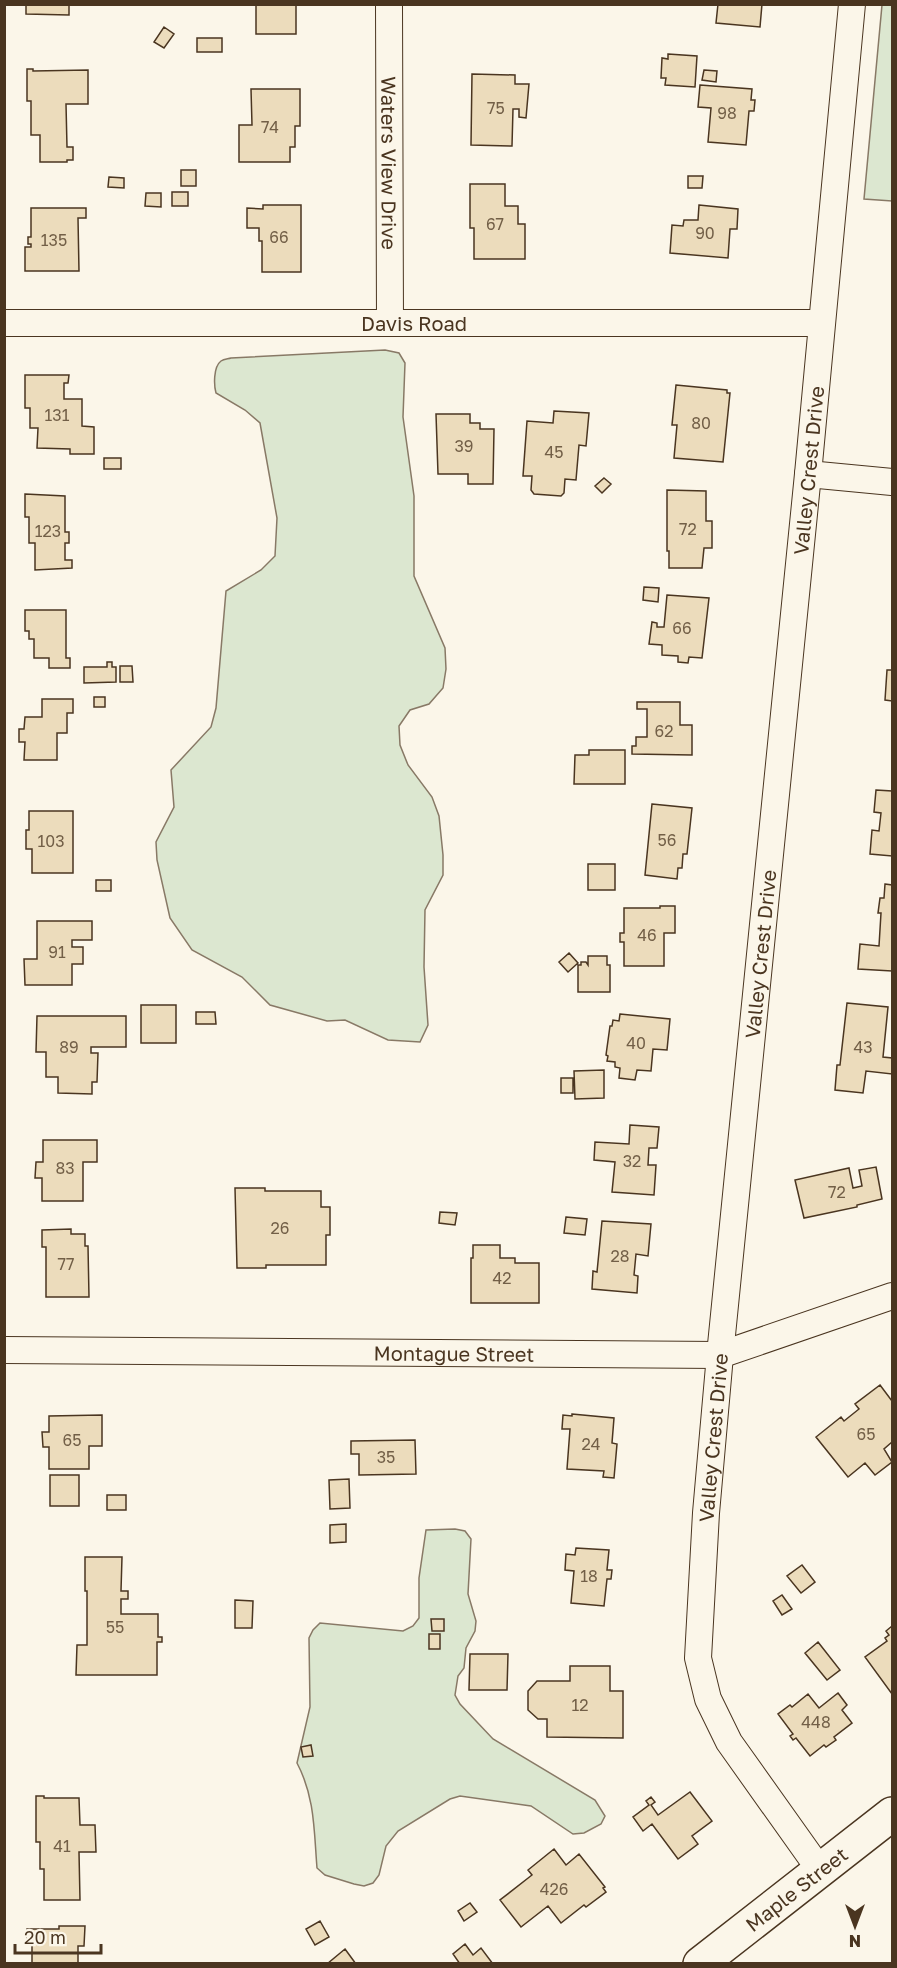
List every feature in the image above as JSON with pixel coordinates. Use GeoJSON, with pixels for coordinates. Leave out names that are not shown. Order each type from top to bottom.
{"type":"FeatureCollection","features":[{"type":"Feature","properties":{"kind":"main road","name":"Maple Street"},"geometry":{"type":"LineString","coordinates":[[700,1964],[892,1814]]}},
{"type":"Feature","properties":{"kind":"street","name":"Waters View Drive"},"geometry":{"type":"LineString","coordinates":[[389,4],[390,323]]}},
{"type":"Feature","properties":{"kind":"street","name":"Valley Crest Drive"},"geometry":{"type":"LineString","coordinates":[[820,1870],[729,1742],[708,1699],[698,1658],[706,1513],[720,1355],[808,474],[852,4]]}},
{"type":"Feature","properties":{"kind":"street","name":"Davis Road"},"geometry":{"type":"LineString","coordinates":[[4,323],[821,323]]}},
{"type":"Feature","properties":{"kind":"street"},"geometry":{"type":"LineString","coordinates":[[808,474],[892,482]]}},
{"type":"Feature","properties":{"kind":"street","name":"Montague Street"},"geometry":{"type":"LineString","coordinates":[[4,1350],[720,1355],[892,1296]]}},
{"type":"Feature","properties":{"kind":"green space"},"geometry":{"type":"Polygon","coordinates":[[[882,5],[892,5],[892,201],[864,199],[882,5]]]}},
{"type":"Feature","properties":{"kind":"green space"},"geometry":{"type":"Polygon","coordinates":[[[385,350],[399,353],[405,363],[403,417],[414,496],[414,576],[445,648],[446,669],[443,688],[429,704],[410,710],[399,726],[400,745],[408,765],[432,797],[439,816],[443,855],[443,875],[425,910],[424,967],[428,1025],[420,1042],[388,1040],[345,1020],[327,1021],[270,1005],[242,977],[192,950],[170,918],[157,860],[156,842],[174,807],[171,770],[211,727],[216,708],[226,591],[261,570],[275,556],[277,518],[260,423],[245,410],[216,393],[215,372],[218,364],[231,358],[385,350]]]}},
{"type":"Feature","properties":{"kind":"green space"},"geometry":{"type":"Polygon","coordinates":[[[426,1530],[465,1531],[471,1539],[468,1594],[476,1621],[475,1631],[466,1648],[464,1668],[458,1676],[455,1695],[460,1704],[493,1739],[595,1800],[605,1816],[601,1824],[584,1833],[573,1834],[531,1806],[460,1796],[450,1799],[398,1831],[386,1846],[379,1875],[373,1883],[364,1886],[325,1875],[317,1868],[310,1801],[297,1763],[310,1707],[309,1638],[320,1623],[403,1631],[413,1626],[419,1618],[419,1578],[426,1530]]]}},
{"type":"Feature","properties":{"kind":"building"},"geometry":{"type":"Polygon","coordinates":[[[26,4],[69,4],[69,15],[26,14],[26,4]]]}},
{"type":"Feature","properties":{"kind":"building"},"geometry":{"type":"Polygon","coordinates":[[[256,4],[296,4],[296,34],[256,34],[256,4]]]}},
{"type":"Feature","properties":{"kind":"building"},"geometry":{"type":"Polygon","coordinates":[[[718,4],[762,4],[760,27],[716,23],[718,4]]]}},
{"type":"Feature","properties":{"kind":"building"},"geometry":{"type":"Polygon","coordinates":[[[164,27],[174,34],[164,48],[154,42],[164,27]]]}},
{"type":"Feature","properties":{"kind":"building"},"geometry":{"type":"Polygon","coordinates":[[[197,38],[222,38],[222,52],[197,52],[197,38]]]}},
{"type":"Feature","properties":{"kind":"building"},"geometry":{"type":"Polygon","coordinates":[[[668,54],[697,56],[695,87],[665,85],[666,78],[661,78],[662,58],[668,59],[668,54]]]}},
{"type":"Feature","properties":{"kind":"building"},"geometry":{"type":"Polygon","coordinates":[[[27,69],[33,69],[33,71],[88,70],[88,104],[66,104],[67,147],[73,147],[73,160],[40,162],[40,135],[31,135],[31,101],[27,101],[27,69]]]}},
{"type":"Feature","properties":{"kind":"building"},"geometry":{"type":"Polygon","coordinates":[[[704,70],[717,71],[716,82],[702,80],[704,70]]]}},
{"type":"Feature","properties":{"kind":"building"},"geometry":{"type":"Polygon","coordinates":[[[472,74],[515,75],[515,84],[529,84],[526,118],[519,117],[519,109],[513,109],[512,146],[471,145],[472,74]]]}},
{"type":"Feature","properties":{"kind":"building"},"geometry":{"type":"Polygon","coordinates":[[[700,85],[752,89],[751,100],[755,100],[754,111],[749,111],[746,145],[708,142],[711,108],[698,107],[700,85]]]}},
{"type":"Feature","properties":{"kind":"building"},"geometry":{"type":"Polygon","coordinates":[[[251,89],[300,89],[300,126],[295,126],[295,147],[290,147],[290,162],[239,162],[239,125],[252,125],[251,89]]]}},
{"type":"Feature","properties":{"kind":"building"},"geometry":{"type":"Polygon","coordinates":[[[181,170],[196,170],[196,186],[181,186],[181,170]]]}},
{"type":"Feature","properties":{"kind":"building"},"geometry":{"type":"Polygon","coordinates":[[[688,176],[703,176],[702,188],[688,188],[688,176]]]}},
{"type":"Feature","properties":{"kind":"building"},"geometry":{"type":"Polygon","coordinates":[[[109,177],[124,178],[124,188],[108,187],[109,177]]]}},
{"type":"Feature","properties":{"kind":"building"},"geometry":{"type":"Polygon","coordinates":[[[470,184],[505,184],[505,206],[518,206],[518,224],[525,224],[525,259],[474,259],[474,228],[470,228],[470,184]]]}},
{"type":"Feature","properties":{"kind":"building"},"geometry":{"type":"Polygon","coordinates":[[[172,192],[188,192],[188,206],[172,206],[172,192]]]}},
{"type":"Feature","properties":{"kind":"building"},"geometry":{"type":"Polygon","coordinates":[[[146,193],[161,193],[161,207],[145,206],[146,193]]]}},
{"type":"Feature","properties":{"kind":"building"},"geometry":{"type":"Polygon","coordinates":[[[263,205],[301,205],[301,272],[262,272],[262,241],[259,241],[259,228],[247,228],[247,208],[263,209],[263,205]]]}},
{"type":"Feature","properties":{"kind":"building"},"geometry":{"type":"Polygon","coordinates":[[[699,205],[738,209],[737,229],[730,229],[728,258],[670,253],[672,225],[683,226],[684,220],[698,220],[699,205]]]}},
{"type":"Feature","properties":{"kind":"building"},"geometry":{"type":"Polygon","coordinates":[[[31,208],[86,208],[86,218],[78,218],[79,271],[25,271],[25,247],[31,247],[31,244],[28,244],[28,237],[31,237],[31,208]]]}},
{"type":"Feature","properties":{"kind":"building"},"geometry":{"type":"Polygon","coordinates":[[[25,375],[69,375],[68,383],[64,383],[64,399],[82,399],[82,426],[94,427],[94,454],[70,454],[70,449],[37,448],[38,428],[30,428],[30,408],[25,408],[25,375]]]}},
{"type":"Feature","properties":{"kind":"building"},"geometry":{"type":"Polygon","coordinates":[[[676,385],[727,390],[727,393],[730,393],[723,462],[674,458],[677,425],[672,425],[676,385]]]}},
{"type":"Feature","properties":{"kind":"building"},"geometry":{"type":"Polygon","coordinates":[[[554,411],[589,413],[586,446],[579,445],[576,480],[565,479],[564,493],[561,496],[534,494],[531,490],[532,476],[523,476],[527,421],[553,423],[554,411]]]}},
{"type":"Feature","properties":{"kind":"building"},"geometry":{"type":"Polygon","coordinates":[[[436,414],[470,414],[470,423],[480,423],[480,429],[494,429],[493,484],[468,484],[468,474],[438,474],[436,414]]]}},
{"type":"Feature","properties":{"kind":"building"},"geometry":{"type":"Polygon","coordinates":[[[104,458],[121,458],[121,469],[104,469],[104,458]]]}},
{"type":"Feature","properties":{"kind":"building"},"geometry":{"type":"Polygon","coordinates":[[[604,478],[611,484],[602,493],[595,486],[604,478]]]}},
{"type":"Feature","properties":{"kind":"building"},"geometry":{"type":"Polygon","coordinates":[[[667,490],[706,491],[706,521],[712,521],[712,548],[704,548],[702,568],[669,568],[667,490]]]}},
{"type":"Feature","properties":{"kind":"building"},"geometry":{"type":"Polygon","coordinates":[[[25,494],[65,496],[65,532],[69,532],[69,543],[65,543],[65,560],[72,560],[72,568],[35,570],[35,543],[29,543],[29,517],[25,517],[25,494]]]}},
{"type":"Feature","properties":{"kind":"building"},"geometry":{"type":"Polygon","coordinates":[[[644,587],[659,588],[658,602],[643,600],[644,587]]]}},
{"type":"Feature","properties":{"kind":"building"},"geometry":{"type":"Polygon","coordinates":[[[667,595],[709,598],[702,658],[689,657],[688,663],[678,662],[678,656],[662,655],[662,645],[649,644],[652,622],[657,623],[657,627],[664,627],[667,595]]]}},
{"type":"Feature","properties":{"kind":"building"},"geometry":{"type":"Polygon","coordinates":[[[25,610],[66,610],[66,658],[70,658],[70,668],[49,668],[49,658],[34,658],[34,639],[29,639],[29,631],[25,631],[25,610]]]}},
{"type":"Feature","properties":{"kind":"building"},"geometry":{"type":"Polygon","coordinates":[[[107,662],[112,662],[112,667],[116,667],[116,682],[84,683],[84,667],[107,667],[107,662]]]}},
{"type":"Feature","properties":{"kind":"building"},"geometry":{"type":"Polygon","coordinates":[[[120,666],[132,666],[133,682],[120,682],[120,666]]]}},
{"type":"Feature","properties":{"kind":"building"},"geometry":{"type":"Polygon","coordinates":[[[887,670],[892,670],[892,701],[885,700],[887,670]]]}},
{"type":"Feature","properties":{"kind":"building"},"geometry":{"type":"Polygon","coordinates":[[[94,697],[105,697],[105,707],[94,707],[94,697]]]}},
{"type":"Feature","properties":{"kind":"building"},"geometry":{"type":"Polygon","coordinates":[[[42,699],[73,699],[73,713],[67,713],[67,733],[57,733],[57,760],[24,760],[25,742],[19,742],[19,729],[24,729],[25,717],[42,717],[42,699]]]}},
{"type":"Feature","properties":{"kind":"building"},"geometry":{"type":"Polygon","coordinates":[[[637,702],[680,702],[680,725],[692,725],[692,755],[632,754],[632,746],[636,746],[636,737],[647,737],[647,709],[637,709],[637,702]]]}},
{"type":"Feature","properties":{"kind":"building"},"geometry":{"type":"Polygon","coordinates":[[[589,750],[625,750],[625,784],[574,784],[575,755],[589,755],[589,750]]]}},
{"type":"Feature","properties":{"kind":"building"},"geometry":{"type":"Polygon","coordinates":[[[876,790],[892,791],[892,856],[870,854],[872,830],[879,831],[881,813],[874,812],[876,790]]]}},
{"type":"Feature","properties":{"kind":"building"},"geometry":{"type":"Polygon","coordinates":[[[652,804],[692,808],[687,854],[683,854],[682,868],[678,868],[677,879],[645,875],[652,804]]]}},
{"type":"Feature","properties":{"kind":"building"},"geometry":{"type":"Polygon","coordinates":[[[29,811],[73,811],[73,873],[32,873],[32,849],[26,849],[29,811]]]}},
{"type":"Feature","properties":{"kind":"building"},"geometry":{"type":"Polygon","coordinates":[[[588,864],[615,864],[615,890],[588,890],[588,864]]]}},
{"type":"Feature","properties":{"kind":"building"},"geometry":{"type":"Polygon","coordinates":[[[96,880],[111,880],[111,891],[96,891],[96,880]]]}},
{"type":"Feature","properties":{"kind":"building"},"geometry":{"type":"Polygon","coordinates":[[[885,884],[892,885],[892,971],[858,969],[860,944],[879,946],[881,913],[878,913],[880,898],[884,898],[885,884]]]}},
{"type":"Feature","properties":{"kind":"building"},"geometry":{"type":"Polygon","coordinates":[[[660,906],[675,906],[675,933],[664,933],[664,966],[624,966],[624,942],[620,942],[620,933],[624,933],[624,908],[660,908],[660,906]]]}},
{"type":"Feature","properties":{"kind":"building"},"geometry":{"type":"Polygon","coordinates":[[[37,921],[92,921],[92,940],[72,940],[72,947],[83,947],[83,964],[72,964],[72,985],[25,985],[24,959],[37,959],[37,921]]]}},
{"type":"Feature","properties":{"kind":"building"},"geometry":{"type":"Polygon","coordinates":[[[569,953],[578,963],[568,972],[559,962],[569,953]]]}},
{"type":"Feature","properties":{"kind":"building"},"geometry":{"type":"Polygon","coordinates":[[[588,956],[607,956],[607,965],[610,965],[610,992],[578,992],[578,965],[586,962],[588,965],[588,956]]]}},
{"type":"Feature","properties":{"kind":"building"},"geometry":{"type":"Polygon","coordinates":[[[847,1003],[888,1007],[883,1057],[892,1058],[892,1074],[866,1071],[863,1093],[835,1090],[847,1003]]]}},
{"type":"Feature","properties":{"kind":"building"},"geometry":{"type":"Polygon","coordinates":[[[141,1005],[176,1005],[176,1043],[141,1043],[141,1005]]]}},
{"type":"Feature","properties":{"kind":"building"},"geometry":{"type":"Polygon","coordinates":[[[196,1012],[215,1012],[216,1024],[196,1024],[196,1012]]]}},
{"type":"Feature","properties":{"kind":"building"},"geometry":{"type":"Polygon","coordinates":[[[620,1014],[670,1019],[667,1050],[653,1049],[651,1071],[637,1070],[635,1080],[619,1078],[620,1068],[615,1067],[615,1062],[607,1061],[610,1026],[613,1020],[619,1021],[620,1014]]]}},
{"type":"Feature","properties":{"kind":"building"},"geometry":{"type":"Polygon","coordinates":[[[37,1016],[126,1016],[126,1047],[91,1047],[91,1053],[98,1053],[97,1082],[92,1082],[92,1094],[58,1093],[58,1077],[46,1077],[46,1052],[36,1052],[37,1016]]]}},
{"type":"Feature","properties":{"kind":"building"},"geometry":{"type":"Polygon","coordinates":[[[604,1070],[604,1098],[575,1099],[574,1071],[604,1070]]]}},
{"type":"Feature","properties":{"kind":"building"},"geometry":{"type":"Polygon","coordinates":[[[561,1078],[573,1078],[573,1093],[561,1093],[561,1078]]]}},
{"type":"Feature","properties":{"kind":"building"},"geometry":{"type":"Polygon","coordinates":[[[630,1125],[659,1127],[657,1148],[649,1148],[648,1165],[656,1165],[654,1195],[612,1192],[615,1162],[594,1160],[595,1142],[629,1144],[630,1125]]]}},
{"type":"Feature","properties":{"kind":"building"},"geometry":{"type":"Polygon","coordinates":[[[43,1140],[97,1140],[97,1162],[83,1162],[83,1201],[42,1201],[42,1178],[35,1178],[36,1162],[43,1162],[43,1140]]]}},
{"type":"Feature","properties":{"kind":"building"},"geometry":{"type":"Polygon","coordinates":[[[876,1167],[882,1199],[857,1205],[857,1207],[804,1218],[795,1180],[849,1168],[853,1188],[862,1186],[859,1170],[876,1167]]]}},
{"type":"Feature","properties":{"kind":"building"},"geometry":{"type":"Polygon","coordinates":[[[235,1188],[265,1188],[265,1191],[321,1191],[321,1207],[330,1207],[330,1235],[326,1235],[326,1265],[266,1265],[266,1268],[237,1268],[235,1188]]]}},
{"type":"Feature","properties":{"kind":"building"},"geometry":{"type":"Polygon","coordinates":[[[440,1212],[457,1213],[455,1225],[439,1223],[440,1212]]]}},
{"type":"Feature","properties":{"kind":"building"},"geometry":{"type":"Polygon","coordinates":[[[566,1217],[587,1219],[585,1235],[564,1233],[566,1217]]]}},
{"type":"Feature","properties":{"kind":"building"},"geometry":{"type":"Polygon","coordinates":[[[602,1221],[651,1224],[648,1256],[636,1254],[634,1275],[638,1276],[637,1293],[592,1289],[593,1271],[597,1272],[602,1221]]]}},
{"type":"Feature","properties":{"kind":"building"},"geometry":{"type":"Polygon","coordinates":[[[71,1229],[71,1234],[85,1234],[85,1246],[88,1246],[89,1297],[46,1297],[46,1247],[42,1247],[42,1230],[71,1229]]]}},
{"type":"Feature","properties":{"kind":"building"},"geometry":{"type":"Polygon","coordinates":[[[473,1245],[500,1245],[500,1258],[515,1258],[515,1263],[539,1263],[539,1303],[471,1303],[473,1245]]]}},
{"type":"Feature","properties":{"kind":"building"},"geometry":{"type":"Polygon","coordinates":[[[880,1385],[892,1401],[892,1442],[884,1449],[892,1462],[875,1475],[865,1463],[848,1477],[816,1437],[841,1417],[844,1421],[859,1409],[855,1404],[880,1385]]]}},
{"type":"Feature","properties":{"kind":"building"},"geometry":{"type":"Polygon","coordinates":[[[572,1414],[614,1418],[612,1443],[617,1444],[614,1478],[603,1477],[604,1471],[567,1469],[570,1429],[562,1429],[563,1415],[572,1416],[572,1414]]]}},
{"type":"Feature","properties":{"kind":"building"},"geometry":{"type":"Polygon","coordinates":[[[102,1415],[102,1446],[89,1446],[89,1469],[49,1469],[49,1447],[43,1447],[42,1432],[49,1432],[49,1416],[102,1415]]]}},
{"type":"Feature","properties":{"kind":"building"},"geometry":{"type":"Polygon","coordinates":[[[415,1440],[416,1474],[359,1475],[359,1454],[351,1454],[351,1441],[415,1440]]]}},
{"type":"Feature","properties":{"kind":"building"},"geometry":{"type":"Polygon","coordinates":[[[50,1475],[79,1475],[79,1506],[50,1506],[50,1475]]]}},
{"type":"Feature","properties":{"kind":"building"},"geometry":{"type":"Polygon","coordinates":[[[349,1479],[350,1508],[330,1509],[329,1480],[349,1479]]]}},
{"type":"Feature","properties":{"kind":"building"},"geometry":{"type":"Polygon","coordinates":[[[107,1495],[126,1495],[126,1510],[107,1510],[107,1495]]]}},
{"type":"Feature","properties":{"kind":"building"},"geometry":{"type":"Polygon","coordinates":[[[346,1524],[346,1542],[330,1543],[330,1525],[346,1524]]]}},
{"type":"Feature","properties":{"kind":"building"},"geometry":{"type":"Polygon","coordinates":[[[576,1548],[609,1550],[607,1570],[612,1570],[611,1579],[607,1579],[604,1606],[571,1603],[574,1571],[565,1570],[566,1554],[575,1555],[576,1548]]]}},
{"type":"Feature","properties":{"kind":"building"},"geometry":{"type":"Polygon","coordinates":[[[85,1557],[122,1557],[121,1591],[128,1591],[128,1599],[121,1599],[121,1614],[158,1614],[158,1637],[162,1637],[162,1642],[157,1642],[157,1675],[76,1675],[77,1645],[87,1645],[85,1557]]]}},
{"type":"Feature","properties":{"kind":"building"},"geometry":{"type":"Polygon","coordinates":[[[802,1565],[815,1582],[801,1593],[787,1576],[802,1565]]]}},
{"type":"Feature","properties":{"kind":"building"},"geometry":{"type":"Polygon","coordinates":[[[782,1595],[792,1609],[782,1615],[773,1601],[782,1595]]]}},
{"type":"Feature","properties":{"kind":"building"},"geometry":{"type":"Polygon","coordinates":[[[235,1600],[253,1601],[252,1628],[235,1628],[235,1600]]]}},
{"type":"Feature","properties":{"kind":"building"},"geometry":{"type":"Polygon","coordinates":[[[431,1619],[444,1619],[444,1631],[432,1631],[431,1619]]]}},
{"type":"Feature","properties":{"kind":"building"},"geometry":{"type":"Polygon","coordinates":[[[892,1626],[892,1694],[865,1657],[887,1641],[885,1638],[889,1635],[886,1631],[892,1626]]]}},
{"type":"Feature","properties":{"kind":"building"},"geometry":{"type":"Polygon","coordinates":[[[429,1634],[440,1634],[440,1649],[429,1649],[429,1634]]]}},
{"type":"Feature","properties":{"kind":"building"},"geometry":{"type":"Polygon","coordinates":[[[818,1642],[840,1670],[827,1680],[805,1653],[818,1642]]]}},
{"type":"Feature","properties":{"kind":"building"},"geometry":{"type":"Polygon","coordinates":[[[470,1654],[508,1654],[507,1690],[469,1690],[470,1654]]]}},
{"type":"Feature","properties":{"kind":"building"},"geometry":{"type":"Polygon","coordinates":[[[570,1666],[610,1666],[610,1691],[623,1691],[623,1738],[547,1737],[547,1719],[538,1719],[528,1710],[528,1691],[537,1681],[570,1681],[570,1666]]]}},
{"type":"Feature","properties":{"kind":"building"},"geometry":{"type":"Polygon","coordinates":[[[838,1693],[847,1705],[842,1710],[852,1723],[834,1737],[836,1740],[826,1747],[824,1745],[810,1756],[796,1738],[793,1740],[790,1736],[793,1734],[778,1714],[790,1705],[792,1707],[808,1694],[819,1708],[838,1693]]]}},
{"type":"Feature","properties":{"kind":"building"},"geometry":{"type":"Polygon","coordinates":[[[311,1745],[313,1756],[303,1757],[301,1747],[311,1745]]]}},
{"type":"Feature","properties":{"kind":"building"},"geometry":{"type":"Polygon","coordinates":[[[690,1792],[712,1821],[692,1836],[698,1844],[678,1859],[652,1824],[643,1831],[633,1817],[649,1805],[646,1801],[651,1797],[655,1802],[651,1805],[658,1815],[690,1792]]]}},
{"type":"Feature","properties":{"kind":"building"},"geometry":{"type":"Polygon","coordinates":[[[36,1796],[79,1798],[80,1825],[95,1825],[96,1852],[79,1852],[80,1900],[44,1900],[44,1869],[40,1869],[40,1842],[36,1842],[36,1796]]]}},
{"type":"Feature","properties":{"kind":"building"},"geometry":{"type":"Polygon","coordinates":[[[554,1849],[566,1865],[579,1854],[605,1887],[603,1888],[606,1892],[561,1923],[548,1906],[521,1927],[500,1900],[532,1875],[528,1870],[554,1849]]]}},
{"type":"Feature","properties":{"kind":"building"},"geometry":{"type":"Polygon","coordinates":[[[470,1903],[477,1912],[464,1921],[458,1911],[470,1903]]]}},
{"type":"Feature","properties":{"kind":"building"},"geometry":{"type":"Polygon","coordinates":[[[320,1921],[329,1937],[315,1945],[306,1929],[320,1921]]]}},
{"type":"Feature","properties":{"kind":"building"},"geometry":{"type":"Polygon","coordinates":[[[59,1926],[85,1926],[84,1946],[78,1946],[78,1964],[32,1964],[32,1945],[27,1945],[27,1929],[59,1929],[59,1926]]]}},
{"type":"Feature","properties":{"kind":"building"},"geometry":{"type":"Polygon","coordinates":[[[465,1944],[473,1955],[481,1948],[493,1964],[460,1964],[453,1954],[465,1944]]]}},
{"type":"Feature","properties":{"kind":"building"},"geometry":{"type":"Polygon","coordinates":[[[345,1949],[356,1964],[327,1964],[345,1949]]]}}]}
